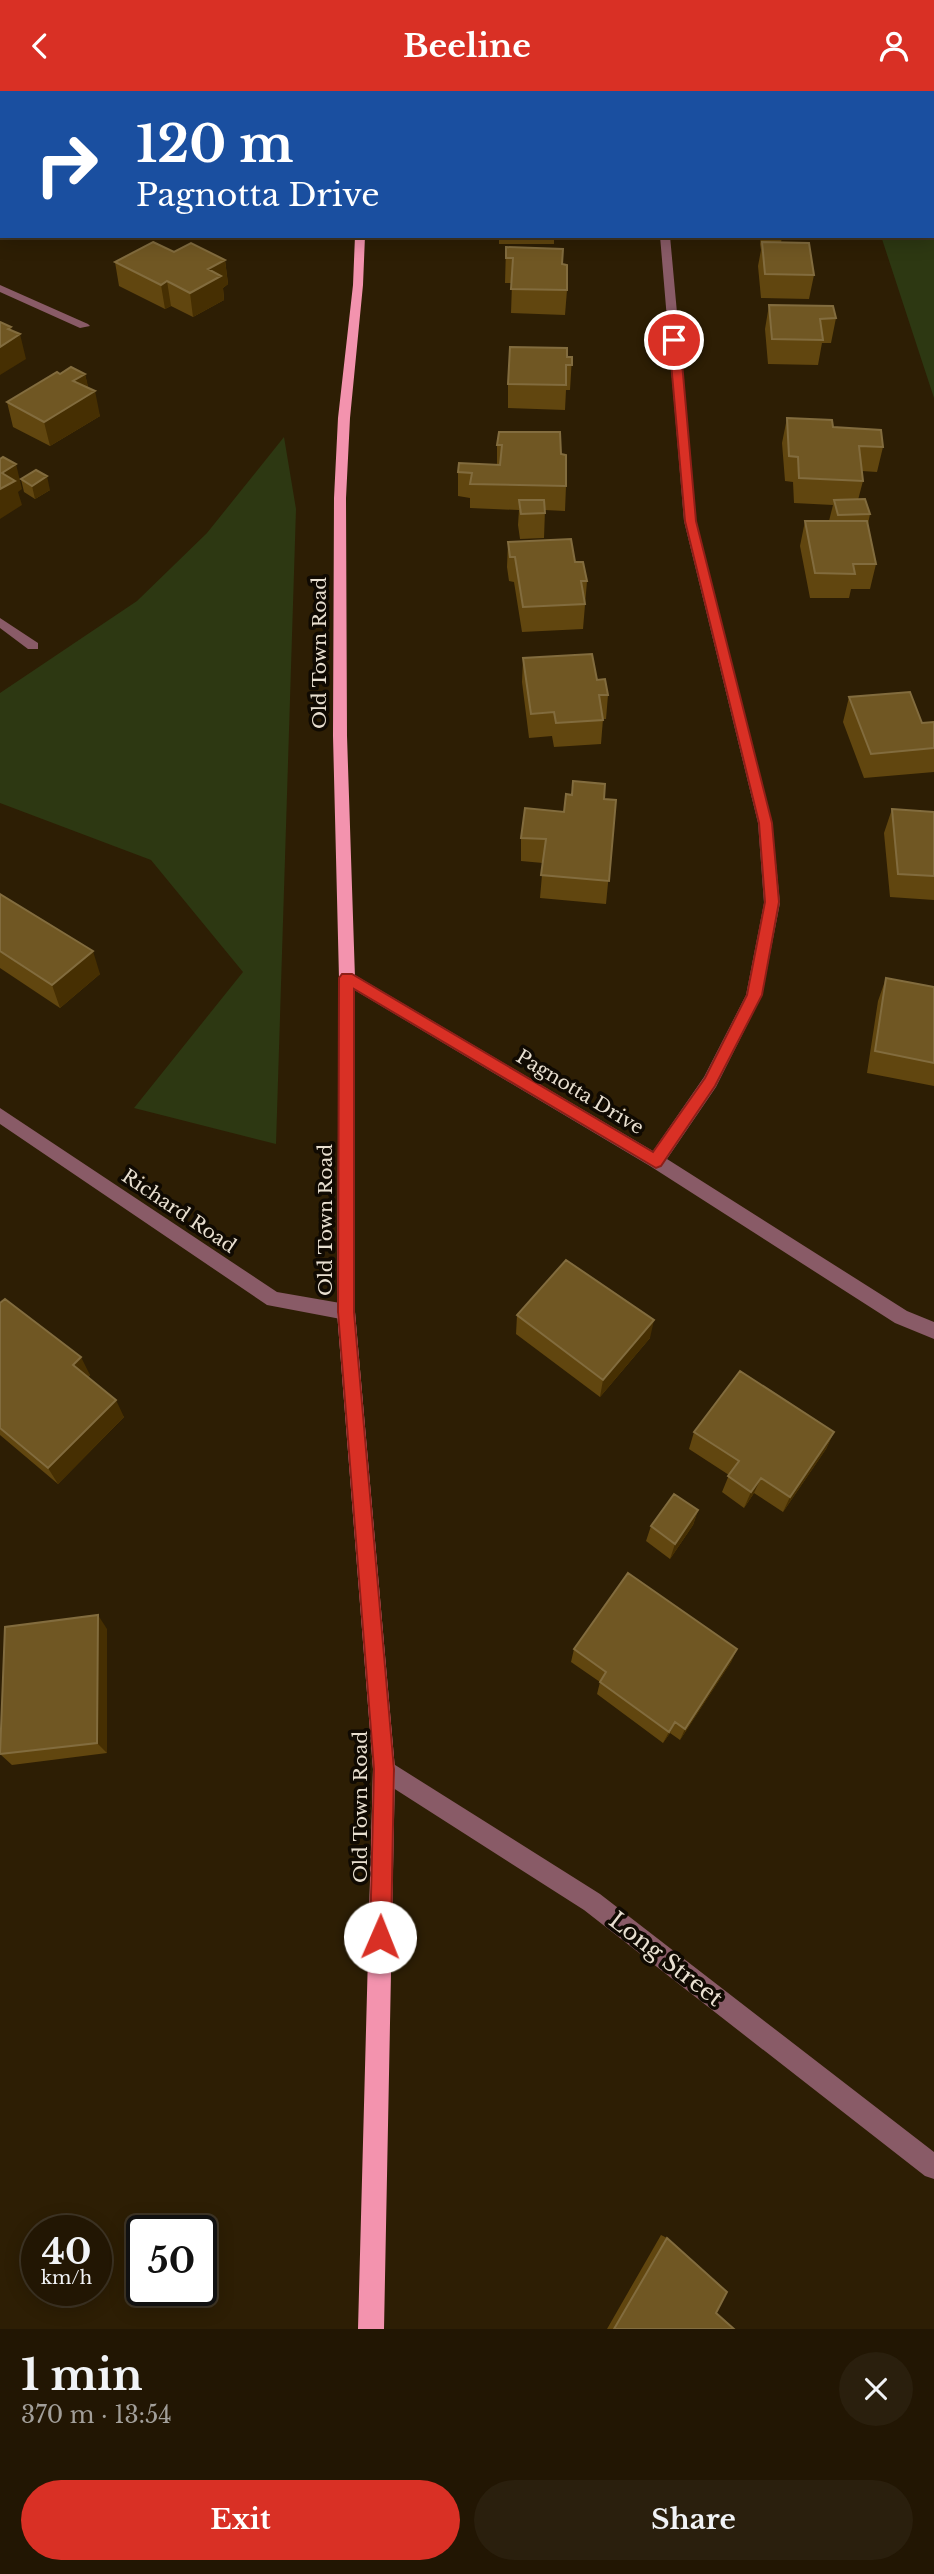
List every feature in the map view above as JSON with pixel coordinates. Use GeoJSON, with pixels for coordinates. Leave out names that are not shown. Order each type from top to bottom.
{"type":"FeatureCollection","features":[{"type":"Feature","properties":{"kind":"main road","name":"Old Town Road"},"geometry":{"type":"LineString","coordinates":[[360,238],[358,285],[344,418],[340,498],[340,736],[347,978],[346,1312],[384,1769],[372,2329]]}},
{"type":"Feature","properties":{"kind":"street"},"geometry":{"type":"LineString","coordinates":[[656,1161],[710,1082],[754,995],[772,902],[765,823],[690,521],[666,238]]}},
{"type":"Feature","properties":{"kind":"street"},"geometry":{"type":"LineString","coordinates":[[0,288],[84,326]]}},
{"type":"Feature","properties":{"kind":"street"},"geometry":{"type":"LineString","coordinates":[[0,622],[33,646]]}},
{"type":"Feature","properties":{"kind":"street","name":"Pagnotta Drive"},"geometry":{"type":"LineString","coordinates":[[347,978],[656,1161],[901,1317],[934,1331]]}},
{"type":"Feature","properties":{"kind":"street","name":"Richard Road"},"geometry":{"type":"LineString","coordinates":[[0,1115],[273,1299],[346,1312]]}},
{"type":"Feature","properties":{"kind":"street","name":"Long Street"},"geometry":{"type":"LineString","coordinates":[[384,1769],[592,1902],[934,2167]]}},
{"type":"Feature","properties":{"kind":"green space"},"geometry":{"type":"Polygon","coordinates":[[[882,238],[934,238],[934,398],[882,238]]]}},
{"type":"Feature","properties":{"kind":"green space"},"geometry":{"type":"Polygon","coordinates":[[[284,437],[296,509],[276,1144],[134,1108],[243,972],[151,860],[0,803],[0,693],[137,601],[207,533],[284,437]]]}},
{"type":"Feature","properties":{"kind":"building"},"geometry":{"type":"Polygon","coordinates":[[[153,242],[174,252],[191,243],[225,260],[208,269],[221,276],[190,293],[167,281],[161,285],[115,262],[153,242]]]}},
{"type":"Feature","properties":{"kind":"building"},"geometry":{"type":"Polygon","coordinates":[[[762,242],[809,243],[814,275],[765,274],[762,242]]]}},
{"type":"Feature","properties":{"kind":"building"},"geometry":{"type":"Polygon","coordinates":[[[506,247],[563,249],[562,264],[567,265],[567,290],[511,289],[513,258],[506,258],[506,247]]]}},
{"type":"Feature","properties":{"kind":"building"},"geometry":{"type":"Polygon","coordinates":[[[769,305],[833,306],[836,318],[820,319],[823,340],[772,339],[769,305]]]}},
{"type":"Feature","properties":{"kind":"building"},"geometry":{"type":"Polygon","coordinates":[[[0,322],[20,334],[0,347],[0,322]]]}},
{"type":"Feature","properties":{"kind":"building"},"geometry":{"type":"Polygon","coordinates":[[[510,347],[567,348],[567,357],[572,357],[572,365],[566,365],[566,385],[508,384],[510,347]]]}},
{"type":"Feature","properties":{"kind":"building"},"geometry":{"type":"Polygon","coordinates":[[[71,367],[85,374],[73,381],[95,391],[44,422],[7,402],[57,372],[60,374],[71,367]]]}},
{"type":"Feature","properties":{"kind":"building"},"geometry":{"type":"Polygon","coordinates":[[[787,418],[832,420],[833,427],[881,430],[883,447],[859,446],[863,481],[799,478],[798,457],[789,456],[787,418]]]}},
{"type":"Feature","properties":{"kind":"building"},"geometry":{"type":"Polygon","coordinates":[[[499,432],[560,432],[561,454],[566,455],[566,486],[470,484],[472,473],[458,472],[459,463],[500,465],[502,445],[497,445],[499,432]]]}},
{"type":"Feature","properties":{"kind":"building"},"geometry":{"type":"Polygon","coordinates":[[[3,457],[16,464],[2,473],[15,481],[0,489],[0,459],[3,457]]]}},
{"type":"Feature","properties":{"kind":"building"},"geometry":{"type":"Polygon","coordinates":[[[36,470],[47,476],[32,486],[21,479],[36,470]]]}},
{"type":"Feature","properties":{"kind":"building"},"geometry":{"type":"Polygon","coordinates":[[[865,499],[870,514],[838,515],[834,500],[865,499]]]}},
{"type":"Feature","properties":{"kind":"building"},"geometry":{"type":"Polygon","coordinates":[[[519,500],[544,500],[545,513],[521,514],[519,500]]]}},
{"type":"Feature","properties":{"kind":"building"},"geometry":{"type":"Polygon","coordinates":[[[805,521],[867,521],[876,564],[853,564],[855,574],[815,573],[805,521]]]}},
{"type":"Feature","properties":{"kind":"building"},"geometry":{"type":"Polygon","coordinates":[[[571,539],[575,562],[583,562],[587,581],[581,581],[585,604],[523,607],[515,557],[510,557],[508,542],[571,539]]]}},
{"type":"Feature","properties":{"kind":"building"},"geometry":{"type":"Polygon","coordinates":[[[592,654],[597,680],[605,679],[608,695],[599,695],[603,720],[556,723],[554,712],[531,714],[523,658],[592,654]]]}},
{"type":"Feature","properties":{"kind":"building"},"geometry":{"type":"Polygon","coordinates":[[[910,692],[922,723],[934,722],[934,748],[871,754],[849,697],[910,692]]]}},
{"type":"Feature","properties":{"kind":"building"},"geometry":{"type":"Polygon","coordinates":[[[573,781],[605,784],[604,799],[616,800],[609,881],[541,875],[546,839],[521,838],[525,808],[564,812],[566,794],[572,795],[573,781]]]}},
{"type":"Feature","properties":{"kind":"building"},"geometry":{"type":"Polygon","coordinates":[[[892,809],[934,812],[934,876],[898,874],[892,809]]]}},
{"type":"Feature","properties":{"kind":"building"},"geometry":{"type":"Polygon","coordinates":[[[0,894],[93,951],[52,985],[0,951],[0,894]]]}},
{"type":"Feature","properties":{"kind":"building"},"geometry":{"type":"Polygon","coordinates":[[[886,978],[934,987],[934,1063],[875,1051],[886,978]]]}},
{"type":"Feature","properties":{"kind":"building"},"geometry":{"type":"Polygon","coordinates":[[[566,1260],[654,1320],[603,1380],[517,1315],[566,1260]]]}},
{"type":"Feature","properties":{"kind":"building"},"geometry":{"type":"Polygon","coordinates":[[[5,1299],[81,1357],[73,1365],[116,1400],[48,1468],[0,1428],[0,1303],[5,1299]]]}},
{"type":"Feature","properties":{"kind":"building"},"geometry":{"type":"Polygon","coordinates":[[[740,1371],[834,1432],[790,1497],[761,1478],[751,1492],[728,1476],[739,1461],[694,1432],[740,1371]]]}},
{"type":"Feature","properties":{"kind":"building"},"geometry":{"type":"Polygon","coordinates":[[[674,1494],[698,1510],[675,1544],[651,1526],[674,1494]]]}},
{"type":"Feature","properties":{"kind":"building"},"geometry":{"type":"Polygon","coordinates":[[[628,1573],[737,1649],[685,1729],[675,1722],[669,1732],[600,1682],[606,1672],[574,1649],[628,1573]]]}},
{"type":"Feature","properties":{"kind":"building"},"geometry":{"type":"Polygon","coordinates":[[[98,1615],[97,1743],[0,1754],[5,1627],[98,1615]]]}},
{"type":"Feature","properties":{"kind":"building"},"geometry":{"type":"Polygon","coordinates":[[[667,2238],[727,2292],[716,2313],[734,2329],[614,2329],[667,2238]]]}},
{"type":"Feature","properties":{"kind":"route"},"geometry":{"type":"LineString","coordinates":[[380,1937],[384,1769],[346,1312],[347,978],[656,1161],[710,1082],[754,995],[772,902],[765,823],[690,521],[674,340]]}}]}
